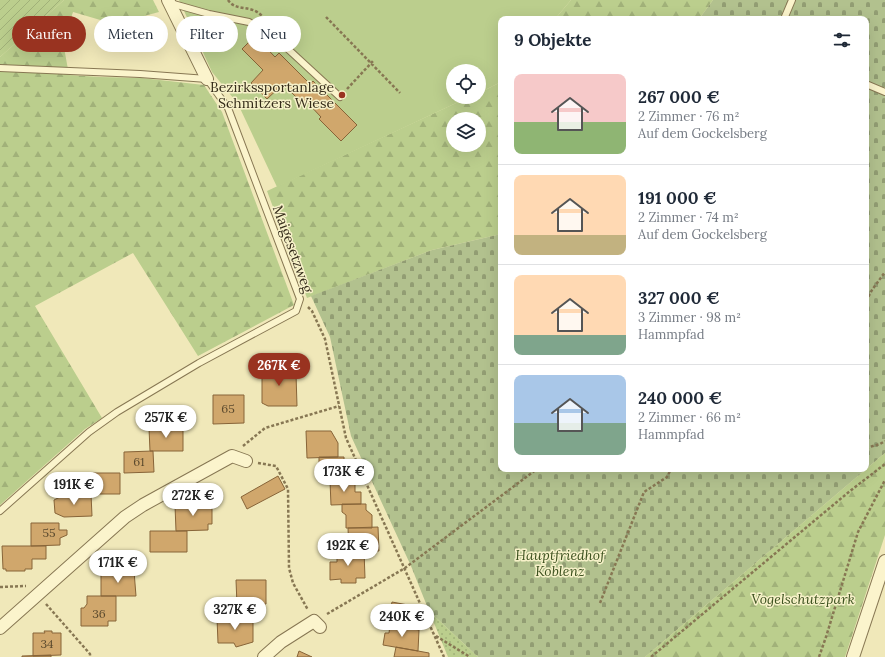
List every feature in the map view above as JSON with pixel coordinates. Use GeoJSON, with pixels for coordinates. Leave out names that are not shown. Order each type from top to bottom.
{"type":"FeatureCollection","features":[{"type":"Feature","properties":{"kind":"street"},"geometry":{"type":"LineString","coordinates":[[169,2],[206,79]]}},
{"type":"Feature","properties":{"kind":"street"},"geometry":{"type":"LineString","coordinates":[[0,628],[125,517],[143,505],[232,456],[246,461]]}},
{"type":"Feature","properties":{"kind":"street"},"geometry":{"type":"LineString","coordinates":[[853,657],[885,561]]}},
{"type":"Feature","properties":{"kind":"street"},"geometry":{"type":"LineString","coordinates":[[264,657],[281,642],[317,624]]}},
{"type":"Feature","properties":{"kind":"lane"},"geometry":{"type":"LineString","coordinates":[[785,16],[792,0]]}},
{"type":"Feature","properties":{"kind":"lane"},"geometry":{"type":"LineString","coordinates":[[169,2],[209,14],[249,22],[276,38],[340,97]]}},
{"type":"Feature","properties":{"kind":"lane"},"geometry":{"type":"LineString","coordinates":[[0,68],[206,79]]}},
{"type":"Feature","properties":{"kind":"lane","name":"Maigesetzweg"},"geometry":{"type":"LineString","coordinates":[[0,511],[84,438],[117,412],[199,363],[296,311],[300,299],[228,108],[206,79]]}},
{"type":"Feature","properties":{"kind":"lane"},"geometry":{"type":"LineString","coordinates":[[869,85],[885,92]]}},
{"type":"Feature","properties":{"kind":"path"},"geometry":{"type":"LineString","coordinates":[[228,0],[237,7],[249,9]]}},
{"type":"Feature","properties":{"kind":"path"},"geometry":{"type":"LineString","coordinates":[[326,17],[400,93]]}},
{"type":"Feature","properties":{"kind":"path"},"geometry":{"type":"LineString","coordinates":[[340,97],[374,60]]}},
{"type":"Feature","properties":{"kind":"path"},"geometry":{"type":"LineString","coordinates":[[869,296],[885,272]]}},
{"type":"Feature","properties":{"kind":"path"},"geometry":{"type":"LineString","coordinates":[[300,299],[312,311],[324,339],[346,438],[436,636],[444,657]]}},
{"type":"Feature","properties":{"kind":"path"},"geometry":{"type":"LineString","coordinates":[[232,456],[264,428],[339,406]]}},
{"type":"Feature","properties":{"kind":"path"},"geometry":{"type":"LineString","coordinates":[[869,447],[885,441]]}},
{"type":"Feature","properties":{"kind":"path"},"geometry":{"type":"LineString","coordinates":[[246,461],[276,466],[288,489],[289,568],[293,583],[317,624],[405,568],[533,472]]}},
{"type":"Feature","properties":{"kind":"path"},"geometry":{"type":"LineString","coordinates":[[650,657],[850,490],[885,464]]}},
{"type":"Feature","properties":{"kind":"path"},"geometry":{"type":"LineString","coordinates":[[600,604],[644,492],[667,477],[670,472]]}},
{"type":"Feature","properties":{"kind":"path"},"geometry":{"type":"LineString","coordinates":[[819,657],[858,532],[885,480]]}},
{"type":"Feature","properties":{"kind":"path"},"geometry":{"type":"LineString","coordinates":[[0,587],[28,586]]}},
{"type":"Feature","properties":{"kind":"path"},"geometry":{"type":"LineString","coordinates":[[48,607],[90,654],[90,657]]}},
{"type":"Feature","properties":{"kind":"path"},"geometry":{"type":"LineString","coordinates":[[436,636],[470,657]]}},
{"type":"Feature","properties":{"kind":"green space"},"geometry":{"type":"Polygon","coordinates":[[[0,0],[64,0],[46,16],[12,16],[12,46],[0,57],[0,0]]]}},
{"type":"Feature","properties":{"kind":"green space"},"geometry":{"type":"Polygon","coordinates":[[[64,0],[153,0],[159,12],[144,16],[94,16],[94,18],[73,12],[72,16],[46,16],[64,0]]]}},
{"type":"Feature","properties":{"kind":"green space","name":"Bezirkssportanlage Schmitzers Wiese"},"geometry":{"type":"Polygon","coordinates":[[[179,0],[571,0],[558,16],[498,16],[498,84],[486,90],[486,64],[446,64],[446,104],[454,104],[277,187],[238,104],[212,72],[203,52],[238,52],[238,16],[186,16],[179,0]]]}},
{"type":"Feature","properties":{"kind":"green space"},"geometry":{"type":"Polygon","coordinates":[[[571,0],[713,0],[701,16],[558,16],[571,0]]]}},
{"type":"Feature","properties":{"kind":"green space","name":"Hauptfriedhof Koblenz"},"geometry":{"type":"Polygon","coordinates":[[[713,0],[885,0],[885,453],[869,467],[869,16],[701,16],[713,0]]]}},
{"type":"Feature","properties":{"kind":"green space"},"geometry":{"type":"Polygon","coordinates":[[[12,46],[12,52],[65,52],[69,75],[142,78],[204,85],[222,112],[294,305],[198,356],[133,253],[35,306],[102,418],[85,429],[0,505],[0,57],[12,46]]]}},
{"type":"Feature","properties":{"kind":"green space"},"geometry":{"type":"Polygon","coordinates":[[[498,84],[498,235],[432,250],[307,298],[267,191],[454,104],[486,104],[486,90],[498,84]]]}},
{"type":"Feature","properties":{"kind":"green space","name":"Hauptfriedhof Koblenz"},"geometry":{"type":"Polygon","coordinates":[[[498,235],[498,472],[863,472],[645,657],[478,657],[429,611],[411,566],[351,436],[330,337],[311,296],[432,250],[498,235]]]}},
{"type":"Feature","properties":{"kind":"green space","name":"Vogelschutzpark"},"geometry":{"type":"Polygon","coordinates":[[[885,453],[885,535],[845,657],[645,657],[863,472],[869,472],[869,467],[885,453]]]}},
{"type":"Feature","properties":{"kind":"green space"},"geometry":{"type":"Polygon","coordinates":[[[429,611],[478,657],[448,657],[429,611]]]}},
{"type":"Feature","properties":{"kind":"building"},"geometry":{"type":"Polygon","coordinates":[[[246,45],[246,52],[270,52],[275,57],[279,53],[310,84],[313,81],[357,125],[341,141],[319,119],[321,117],[306,101],[303,104],[283,84],[267,99],[251,83],[263,70],[242,49],[246,45]]]}},
{"type":"Feature","properties":{"kind":"building"},"geometry":{"type":"Polygon","coordinates":[[[264,368],[289,368],[296,374],[297,406],[268,406],[262,403],[262,372],[264,368]]]}},
{"type":"Feature","properties":{"kind":"building"},"geometry":{"type":"Polygon","coordinates":[[[213,395],[244,395],[244,423],[213,424],[213,395]]]}},
{"type":"Feature","properties":{"kind":"building"},"geometry":{"type":"Polygon","coordinates":[[[183,427],[183,451],[150,451],[149,428],[183,427]]]}},
{"type":"Feature","properties":{"kind":"building"},"geometry":{"type":"Polygon","coordinates":[[[306,431],[331,431],[338,443],[338,457],[307,458],[306,431]]]}},
{"type":"Feature","properties":{"kind":"building"},"geometry":{"type":"Polygon","coordinates":[[[153,451],[154,472],[124,473],[124,452],[153,451]]]}},
{"type":"Feature","properties":{"kind":"building"},"geometry":{"type":"Polygon","coordinates":[[[319,457],[344,457],[344,469],[350,469],[350,480],[319,481],[319,457]]]}},
{"type":"Feature","properties":{"kind":"building"},"geometry":{"type":"Polygon","coordinates":[[[93,473],[120,473],[120,494],[93,494],[93,473]]]}},
{"type":"Feature","properties":{"kind":"building"},"geometry":{"type":"Polygon","coordinates":[[[278,476],[285,489],[247,509],[241,497],[278,476]]]}},
{"type":"Feature","properties":{"kind":"building"},"geometry":{"type":"Polygon","coordinates":[[[355,480],[355,492],[361,492],[361,504],[331,505],[330,481],[355,480]]]}},
{"type":"Feature","properties":{"kind":"building"},"geometry":{"type":"Polygon","coordinates":[[[91,494],[92,516],[64,517],[55,513],[54,500],[64,495],[91,494]]]}},
{"type":"Feature","properties":{"kind":"building"},"geometry":{"type":"Polygon","coordinates":[[[194,503],[195,505],[212,505],[212,524],[208,524],[208,530],[176,531],[175,505],[189,505],[194,503]]]}},
{"type":"Feature","properties":{"kind":"building"},"geometry":{"type":"Polygon","coordinates":[[[342,504],[366,504],[366,510],[372,515],[372,528],[346,528],[346,515],[342,512],[342,504]]]}},
{"type":"Feature","properties":{"kind":"building"},"geometry":{"type":"Polygon","coordinates":[[[31,523],[59,523],[59,530],[67,530],[67,535],[60,538],[60,545],[31,546],[31,523]]]}},
{"type":"Feature","properties":{"kind":"building"},"geometry":{"type":"Polygon","coordinates":[[[378,527],[379,551],[349,552],[348,528],[378,527]]]}},
{"type":"Feature","properties":{"kind":"building"},"geometry":{"type":"Polygon","coordinates":[[[150,531],[187,531],[187,552],[150,552],[150,531]]]}},
{"type":"Feature","properties":{"kind":"building"},"geometry":{"type":"Polygon","coordinates":[[[2,546],[46,546],[46,559],[32,559],[32,569],[25,569],[25,571],[6,571],[6,569],[3,569],[2,546]]]}},
{"type":"Feature","properties":{"kind":"building"},"geometry":{"type":"Polygon","coordinates":[[[364,551],[365,578],[356,578],[356,583],[341,583],[341,579],[330,580],[330,562],[337,562],[337,552],[364,551]]]}},
{"type":"Feature","properties":{"kind":"building"},"geometry":{"type":"Polygon","coordinates":[[[126,569],[128,571],[134,571],[136,596],[101,596],[101,575],[105,571],[118,571],[126,569]]]}},
{"type":"Feature","properties":{"kind":"building"},"geometry":{"type":"Polygon","coordinates":[[[236,580],[266,580],[266,604],[237,605],[236,580]]]}},
{"type":"Feature","properties":{"kind":"building"},"geometry":{"type":"Polygon","coordinates":[[[87,596],[116,596],[116,621],[108,621],[108,626],[81,626],[81,608],[84,608],[87,604],[87,596]]]}},
{"type":"Feature","properties":{"kind":"building"},"geometry":{"type":"Polygon","coordinates":[[[392,602],[408,605],[404,627],[378,623],[381,606],[391,607],[392,602]]]}},
{"type":"Feature","properties":{"kind":"building"},"geometry":{"type":"Polygon","coordinates":[[[217,618],[253,618],[253,642],[236,647],[234,643],[218,643],[217,618]]]}},
{"type":"Feature","properties":{"kind":"building"},"geometry":{"type":"Polygon","coordinates":[[[390,625],[419,630],[418,651],[383,645],[385,633],[389,633],[390,625]]]}},
{"type":"Feature","properties":{"kind":"building"},"geometry":{"type":"Polygon","coordinates":[[[44,631],[61,633],[61,655],[33,656],[33,633],[45,633],[44,631]]]}},
{"type":"Feature","properties":{"kind":"building"},"geometry":{"type":"Polygon","coordinates":[[[396,647],[429,653],[429,657],[394,657],[396,647]]]}},
{"type":"Feature","properties":{"kind":"building"},"geometry":{"type":"Polygon","coordinates":[[[299,651],[312,657],[297,657],[299,651]]]}},
{"type":"Feature","properties":{"kind":"building"},"geometry":{"type":"Polygon","coordinates":[[[51,655],[51,657],[22,657],[22,656],[51,655]]]}},
{"type":"Feature","properties":{"kind":"place","name":"Bezirkssportanlage Schmitzers Wiese"},"geometry":{"type":"Point","coordinates":[342,95]}}]}
